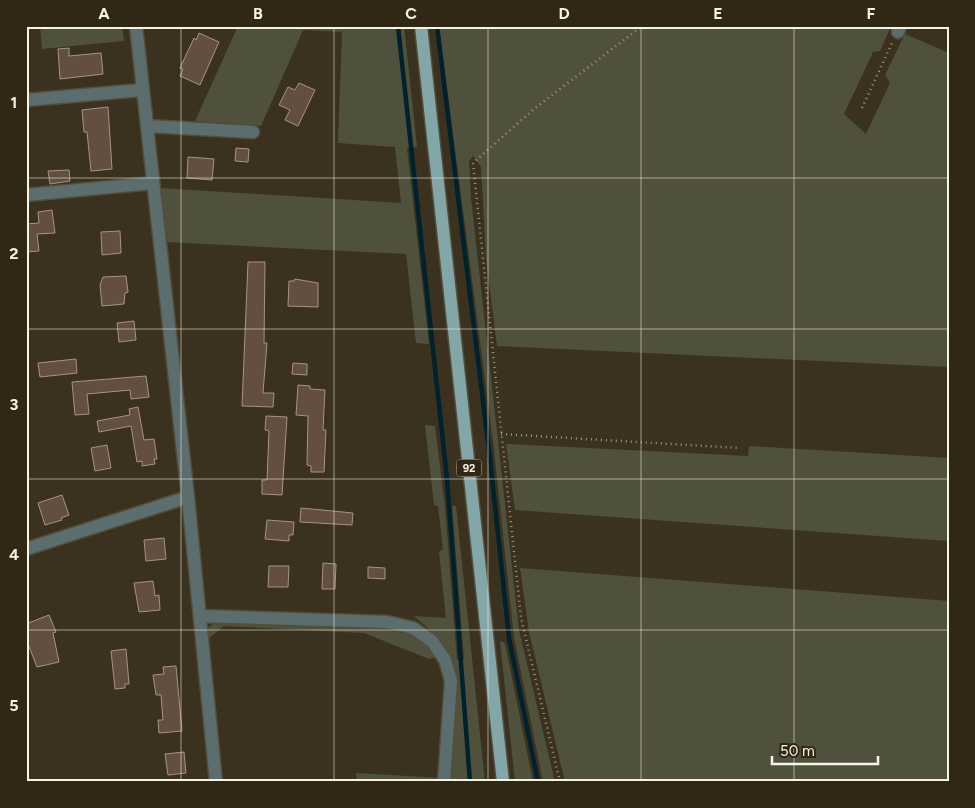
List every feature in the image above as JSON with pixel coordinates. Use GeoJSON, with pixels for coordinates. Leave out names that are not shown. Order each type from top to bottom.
{"type":"FeatureCollection","features":[{"type":"Feature","properties":{"kind":"main road","name":"92"},"geometry":{"type":"LineString","coordinates":[[421,26],[502,782]]}},
{"type":"Feature","properties":{"kind":"street"},"geometry":{"type":"LineString","coordinates":[[136,26],[188,498],[216,782]]}},
{"type":"Feature","properties":{"kind":"street"},"geometry":{"type":"LineString","coordinates":[[26,100],[142,90]]}},
{"type":"Feature","properties":{"kind":"street"},"geometry":{"type":"LineString","coordinates":[[147,126],[253,132]]}},
{"type":"Feature","properties":{"kind":"street"},"geometry":{"type":"LineString","coordinates":[[26,195],[153,183]]}},
{"type":"Feature","properties":{"kind":"street"},"geometry":{"type":"LineString","coordinates":[[26,549],[188,498]]}},
{"type":"Feature","properties":{"kind":"street"},"geometry":{"type":"LineString","coordinates":[[200,616],[387,622],[413,628],[432,641],[445,660],[451,681],[444,782]]}},
{"type":"Feature","properties":{"kind":"path"},"geometry":{"type":"LineString","coordinates":[[560,782],[521,618],[473,163],[534,109],[642,26]]}},
{"type":"Feature","properties":{"kind":"path"},"geometry":{"type":"LineString","coordinates":[[862,108],[899,29]]}},
{"type":"Feature","properties":{"kind":"path"},"geometry":{"type":"LineString","coordinates":[[501,434],[740,448]]}},
{"type":"Feature","properties":{"kind":"green space"},"geometry":{"type":"Polygon","coordinates":[[[40,26],[122,26],[124,41],[42,49],[40,26]]]}},
{"type":"Feature","properties":{"kind":"green space"},"geometry":{"type":"Polygon","coordinates":[[[238,26],[404,26],[417,147],[407,148],[429,344],[416,343],[406,254],[166,242],[160,188],[401,203],[395,147],[338,143],[342,32],[303,30],[261,126],[195,121],[238,26]]]}},
{"type":"Feature","properties":{"kind":"green space"},"geometry":{"type":"Polygon","coordinates":[[[439,26],[891,26],[880,51],[873,52],[844,114],[866,134],[890,83],[885,75],[905,34],[949,53],[949,367],[497,346],[486,258],[481,167],[473,156],[469,161],[471,198],[519,630],[555,782],[543,782],[514,638],[493,441],[439,26]]]}},
{"type":"Feature","properties":{"kind":"green space"},"geometry":{"type":"Polygon","coordinates":[[[425,425],[435,426],[445,506],[457,660],[464,659],[452,506],[456,506],[485,782],[449,782],[456,675],[445,649],[414,616],[446,618],[439,552],[443,549],[438,506],[434,505],[425,425]]]}},
{"type":"Feature","properties":{"kind":"green space"},"geometry":{"type":"Polygon","coordinates":[[[506,444],[748,456],[749,446],[949,458],[949,541],[515,510],[506,444]]]}},
{"type":"Feature","properties":{"kind":"green space"},"geometry":{"type":"Polygon","coordinates":[[[520,568],[949,601],[949,782],[565,782],[529,632],[520,568]]]}},
{"type":"Feature","properties":{"kind":"green space"},"geometry":{"type":"Polygon","coordinates":[[[216,622],[382,628],[417,636],[439,656],[429,659],[364,633],[224,626],[208,639],[206,629],[216,622]]]}},
{"type":"Feature","properties":{"kind":"green space"},"geometry":{"type":"Polygon","coordinates":[[[500,641],[505,643],[533,782],[515,782],[500,641]]]}},
{"type":"Feature","properties":{"kind":"green space"},"geometry":{"type":"Polygon","coordinates":[[[356,773],[441,778],[441,782],[357,782],[356,773]]]}},
{"type":"Feature","properties":{"kind":"building"},"geometry":{"type":"Polygon","coordinates":[[[199,33],[219,42],[200,85],[180,76],[183,69],[180,68],[194,38],[196,40],[199,33]]]}},
{"type":"Feature","properties":{"kind":"building"},"geometry":{"type":"Polygon","coordinates":[[[69,48],[69,56],[101,53],[103,74],[60,79],[58,49],[69,48]]]}},
{"type":"Feature","properties":{"kind":"building"},"geometry":{"type":"Polygon","coordinates":[[[299,83],[315,90],[298,126],[285,120],[290,110],[279,105],[288,87],[295,90],[299,83]]]}},
{"type":"Feature","properties":{"kind":"building"},"geometry":{"type":"Polygon","coordinates":[[[108,107],[112,169],[91,171],[87,132],[84,132],[82,110],[108,107]]]}},
{"type":"Feature","properties":{"kind":"building"},"geometry":{"type":"Polygon","coordinates":[[[236,148],[249,149],[248,162],[235,161],[236,148]]]}},
{"type":"Feature","properties":{"kind":"building"},"geometry":{"type":"Polygon","coordinates":[[[188,157],[214,159],[212,180],[187,178],[188,157]]]}},
{"type":"Feature","properties":{"kind":"building"},"geometry":{"type":"Polygon","coordinates":[[[69,170],[70,181],[50,184],[48,171],[69,170]]]}},
{"type":"Feature","properties":{"kind":"building"},"geometry":{"type":"Polygon","coordinates":[[[52,210],[55,233],[37,234],[39,251],[26,252],[26,224],[39,223],[38,212],[52,210]]]}},
{"type":"Feature","properties":{"kind":"building"},"geometry":{"type":"Polygon","coordinates":[[[120,231],[121,253],[102,255],[101,232],[120,231]]]}},
{"type":"Feature","properties":{"kind":"building"},"geometry":{"type":"Polygon","coordinates":[[[248,262],[265,262],[264,343],[267,343],[263,393],[274,393],[273,407],[242,406],[248,262]]]}},
{"type":"Feature","properties":{"kind":"building"},"geometry":{"type":"Polygon","coordinates":[[[126,276],[128,292],[125,293],[124,304],[102,306],[100,285],[103,277],[126,276]]]}},
{"type":"Feature","properties":{"kind":"building"},"geometry":{"type":"Polygon","coordinates":[[[295,279],[318,283],[318,307],[288,306],[289,281],[294,281],[295,279]]]}},
{"type":"Feature","properties":{"kind":"building"},"geometry":{"type":"Polygon","coordinates":[[[134,321],[136,340],[119,342],[117,323],[134,321]]]}},
{"type":"Feature","properties":{"kind":"building"},"geometry":{"type":"Polygon","coordinates":[[[76,359],[77,373],[40,377],[38,363],[76,359]]]}},
{"type":"Feature","properties":{"kind":"building"},"geometry":{"type":"Polygon","coordinates":[[[293,363],[307,364],[307,375],[292,374],[293,363]]]}},
{"type":"Feature","properties":{"kind":"building"},"geometry":{"type":"Polygon","coordinates":[[[146,376],[149,397],[131,399],[130,390],[87,394],[89,414],[75,415],[72,382],[146,376]]]}},
{"type":"Feature","properties":{"kind":"building"},"geometry":{"type":"Polygon","coordinates":[[[298,385],[310,386],[310,389],[325,390],[323,430],[326,430],[324,472],[311,472],[311,466],[307,465],[308,416],[296,415],[298,385]]]}},
{"type":"Feature","properties":{"kind":"building"},"geometry":{"type":"Polygon","coordinates":[[[138,407],[144,440],[154,439],[157,459],[154,459],[155,464],[142,466],[142,461],[137,462],[131,426],[99,432],[97,421],[130,415],[129,409],[138,407]]]}},
{"type":"Feature","properties":{"kind":"building"},"geometry":{"type":"Polygon","coordinates":[[[266,416],[287,417],[282,495],[262,494],[262,480],[267,480],[269,431],[265,430],[266,416]]]}},
{"type":"Feature","properties":{"kind":"building"},"geometry":{"type":"Polygon","coordinates":[[[107,445],[111,468],[95,471],[91,448],[107,445]]]}},
{"type":"Feature","properties":{"kind":"building"},"geometry":{"type":"Polygon","coordinates":[[[62,495],[69,515],[61,518],[62,520],[45,525],[38,503],[62,495]]]}},
{"type":"Feature","properties":{"kind":"building"},"geometry":{"type":"Polygon","coordinates":[[[301,508],[353,513],[352,525],[300,522],[301,508]]]}},
{"type":"Feature","properties":{"kind":"building"},"geometry":{"type":"Polygon","coordinates":[[[267,520],[294,522],[293,535],[289,535],[289,541],[265,539],[267,520]]]}},
{"type":"Feature","properties":{"kind":"building"},"geometry":{"type":"Polygon","coordinates":[[[164,538],[166,559],[146,561],[144,540],[164,538]]]}},
{"type":"Feature","properties":{"kind":"building"},"geometry":{"type":"Polygon","coordinates":[[[323,563],[336,564],[335,589],[322,589],[323,563]]]}},
{"type":"Feature","properties":{"kind":"building"},"geometry":{"type":"Polygon","coordinates":[[[269,566],[289,566],[288,587],[268,587],[269,566]]]}},
{"type":"Feature","properties":{"kind":"building"},"geometry":{"type":"Polygon","coordinates":[[[368,567],[385,568],[385,579],[368,578],[368,567]]]}},
{"type":"Feature","properties":{"kind":"building"},"geometry":{"type":"Polygon","coordinates":[[[153,581],[155,596],[159,595],[160,610],[139,612],[134,583],[153,581]]]}},
{"type":"Feature","properties":{"kind":"building"},"geometry":{"type":"Polygon","coordinates":[[[49,615],[56,632],[53,633],[59,662],[37,667],[26,639],[26,624],[49,615]]]}},
{"type":"Feature","properties":{"kind":"building"},"geometry":{"type":"Polygon","coordinates":[[[126,649],[129,684],[125,684],[125,688],[115,689],[111,651],[126,649]]]}},
{"type":"Feature","properties":{"kind":"building"},"geometry":{"type":"Polygon","coordinates":[[[176,666],[182,731],[159,733],[158,720],[163,720],[161,695],[156,695],[153,675],[164,674],[163,667],[176,666]]]}},
{"type":"Feature","properties":{"kind":"building"},"geometry":{"type":"Polygon","coordinates":[[[184,752],[186,773],[168,775],[165,754],[184,752]]]}},
{"type":"Feature","properties":{"kind":"waterway"},"geometry":{"type":"LineString","coordinates":[[398,26],[447,479],[470,782]]}},
{"type":"Feature","properties":{"kind":"waterway"},"geometry":{"type":"LineString","coordinates":[[437,26],[490,458],[509,638],[538,782]]}}]}
